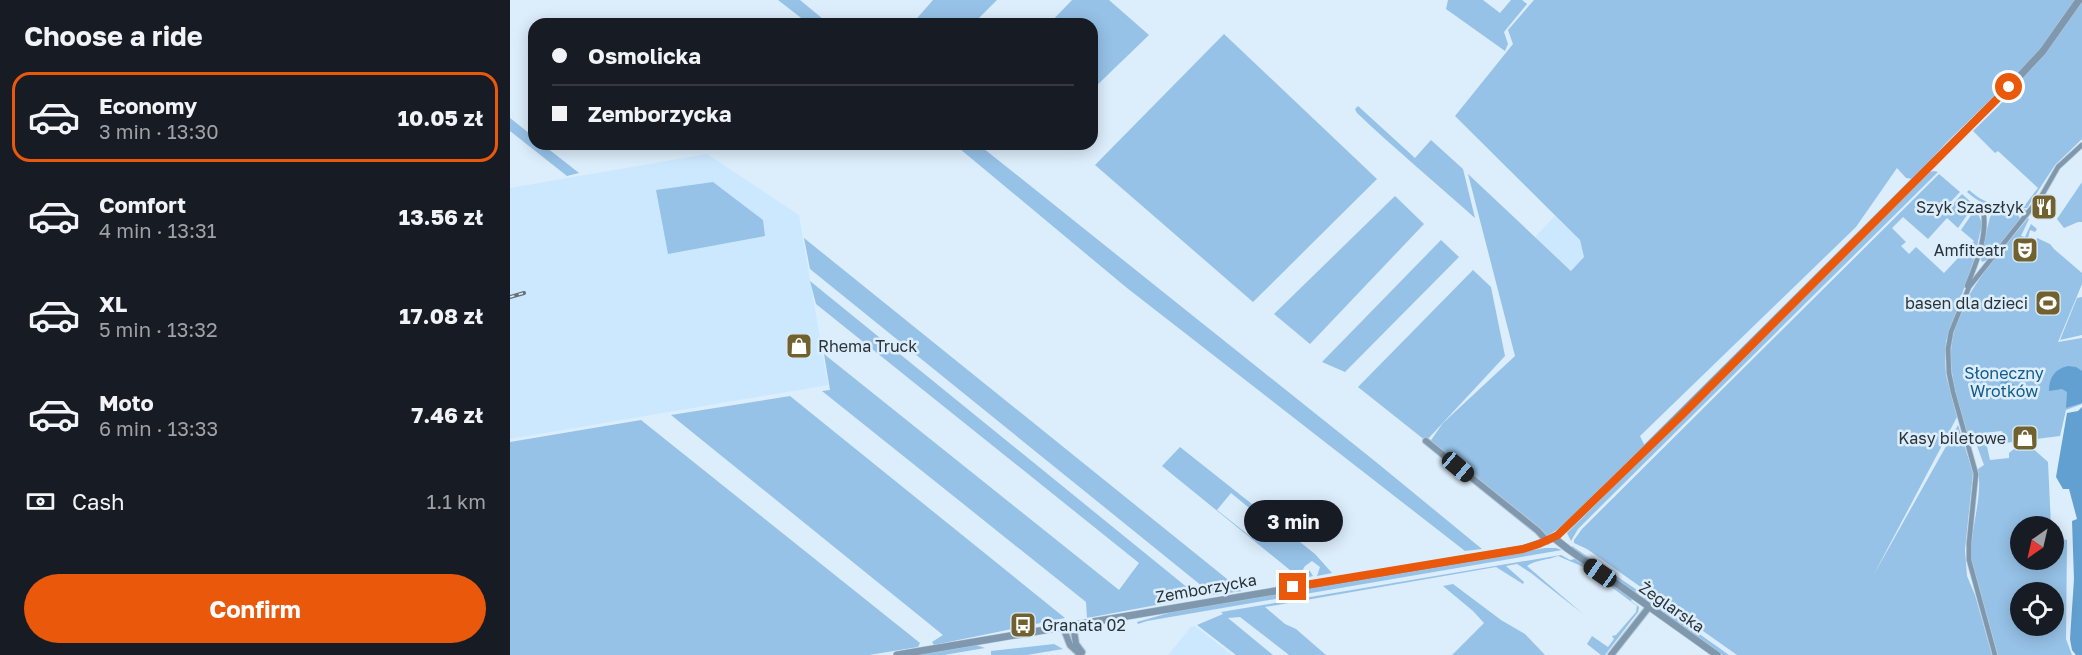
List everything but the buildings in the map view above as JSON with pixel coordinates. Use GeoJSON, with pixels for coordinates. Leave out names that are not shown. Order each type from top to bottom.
{"type":"FeatureCollection","features":[{"type":"Feature","properties":{"kind":"street"},"geometry":{"type":"LineString","coordinates":[[1550,539],[1568,526],[1666,430],[2017,79],[2043,51],[2079,0]]}},
{"type":"Feature","properties":{"kind":"street"},"geometry":{"type":"LineString","coordinates":[[1965,293],[2042,195],[2058,167],[2082,145]]}},
{"type":"Feature","properties":{"kind":"street"},"geometry":{"type":"LineString","coordinates":[[1995,655],[1969,560],[1976,474],[1953,392],[1948,362],[1950,337],[1977,260],[1986,225],[1983,208],[2022,210],[2026,214]]}},
{"type":"Feature","properties":{"kind":"street","name":"Żeglarska"},"geometry":{"type":"LineString","coordinates":[[1426,441],[1538,531],[1717,655]]}},
{"type":"Feature","properties":{"kind":"street","name":"Zemborzycka"},"geometry":{"type":"LineString","coordinates":[[897,655],[1523,549],[1550,539]]}},
{"type":"Feature","properties":{"kind":"street"},"geometry":{"type":"LineString","coordinates":[[1611,655],[1649,607]]}},
{"type":"Feature","properties":{"kind":"street"},"geometry":{"type":"LineString","coordinates":[[1073,625],[1076,644],[1083,655]]}},
{"type":"Feature","properties":{"kind":"street"},"geometry":{"type":"LineString","coordinates":[[1063,627],[1070,645],[1083,655]]}},
{"type":"Feature","properties":{"kind":"shaded area"},"geometry":{"type":"Polygon","coordinates":[[[707,154],[799,215],[828,385],[510,439],[510,188],[707,154]]]}},
{"type":"Feature","properties":{"kind":"shaded area"},"geometry":{"type":"Polygon","coordinates":[[[1555,216],[1580,240],[1584,257],[1572,271],[1535,237],[1555,216]]]}},
{"type":"Feature","properties":{"kind":"shaded area"},"geometry":{"type":"Polygon","coordinates":[[[2068,366],[2082,371],[2082,403],[2066,408],[2067,392],[2062,389],[2049,391],[2054,374],[2068,366]]]}},
{"type":"Feature","properties":{"kind":"shaded area"},"geometry":{"type":"Polygon","coordinates":[[[2003,379],[2022,389],[2017,399],[1998,388],[2003,379]]]}},
{"type":"Feature","properties":{"kind":"shaded area"},"geometry":{"type":"Polygon","coordinates":[[[2082,407],[2082,655],[2076,655],[2072,650],[2070,639],[2074,579],[2072,521],[2077,519],[2069,489],[2063,489],[2056,477],[2067,413],[2078,411],[2082,407]]]}},
{"type":"Feature","properties":{"kind":"shaded area"},"geometry":{"type":"Polygon","coordinates":[[[1195,626],[1232,655],[1168,655],[1191,627],[1195,626]]]}},
{"type":"Feature","properties":{"kind":"green space"},"geometry":{"type":"Polygon","coordinates":[[[778,0],[800,0],[822,18],[801,18],[778,0]]]}},
{"type":"Feature","properties":{"kind":"green space"},"geometry":{"type":"Polygon","coordinates":[[[933,0],[997,0],[979,18],[917,18],[933,0]]]}},
{"type":"Feature","properties":{"kind":"green space"},"geometry":{"type":"Polygon","coordinates":[[[1072,0],[1109,0],[1149,35],[1098,84],[1098,18],[1055,18],[1072,0]]]}},
{"type":"Feature","properties":{"kind":"green space"},"geometry":{"type":"Polygon","coordinates":[[[1448,0],[1483,0],[1500,13],[1511,0],[1522,0],[1527,4],[1504,32],[1508,44],[1505,51],[1446,9],[1448,0]]]}},
{"type":"Feature","properties":{"kind":"green space"},"geometry":{"type":"Polygon","coordinates":[[[1534,0],[2082,0],[2082,139],[2055,165],[2027,208],[1995,207],[1981,202],[1967,192],[1969,190],[1983,200],[1995,204],[2025,205],[2038,188],[1998,151],[1995,153],[1973,131],[2021,84],[2014,77],[1947,142],[1913,179],[1906,178],[1897,168],[1856,227],[1640,436],[1646,448],[1563,526],[1547,536],[1429,443],[1443,423],[1515,356],[1468,174],[1571,271],[1584,257],[1580,240],[1455,116],[1513,44],[1508,30],[1534,0]]]}},
{"type":"Feature","properties":{"kind":"green space"},"geometry":{"type":"Polygon","coordinates":[[[1224,34],[1377,179],[1253,302],[1095,165],[1224,34]]]}},
{"type":"Feature","properties":{"kind":"green space"},"geometry":{"type":"Polygon","coordinates":[[[1358,106],[1415,158],[1431,140],[1463,169],[1475,218],[1357,113],[1355,109],[1358,106]]]}},
{"type":"Feature","properties":{"kind":"green space"},"geometry":{"type":"Polygon","coordinates":[[[510,118],[528,132],[528,145],[510,131],[510,118]]]}},
{"type":"Feature","properties":{"kind":"green space"},"geometry":{"type":"Polygon","coordinates":[[[534,150],[550,150],[579,173],[567,176],[534,150]]]}},
{"type":"Feature","properties":{"kind":"green space"},"geometry":{"type":"Polygon","coordinates":[[[961,150],[986,150],[1482,549],[1465,551],[1127,288],[961,150]]]}},
{"type":"Feature","properties":{"kind":"green space"},"geometry":{"type":"Polygon","coordinates":[[[1930,172],[1938,172],[1578,529],[1571,541],[1567,533],[1930,172]]]}},
{"type":"Feature","properties":{"kind":"green space"},"geometry":{"type":"Polygon","coordinates":[[[1939,174],[1960,192],[1941,212],[1943,215],[1962,194],[1972,203],[1972,208],[1958,228],[1947,218],[1928,239],[1903,217],[1892,228],[1906,242],[1901,246],[1909,254],[1916,247],[1944,273],[1974,241],[1961,230],[1976,208],[1981,221],[1983,220],[1974,259],[1946,341],[1946,375],[1957,417],[1873,576],[1958,425],[1973,473],[1965,550],[1967,576],[1975,595],[1992,655],[1737,655],[1587,549],[1574,543],[1574,540],[1582,529],[1939,174]]]}},
{"type":"Feature","properties":{"kind":"green space"},"geometry":{"type":"Polygon","coordinates":[[[713,182],[763,220],[765,236],[668,254],[656,190],[713,182]]]}},
{"type":"Feature","properties":{"kind":"green space"},"geometry":{"type":"Polygon","coordinates":[[[2082,182],[2082,222],[2064,228],[2057,219],[2082,182]]]}},
{"type":"Feature","properties":{"kind":"green space"},"geometry":{"type":"Polygon","coordinates":[[[1395,196],[1424,224],[1310,344],[1274,314],[1395,196]]]}},
{"type":"Feature","properties":{"kind":"green space"},"geometry":{"type":"Polygon","coordinates":[[[1995,211],[2017,212],[2020,219],[1987,260],[1982,262],[1980,257],[1990,217],[1995,211]]]}},
{"type":"Feature","properties":{"kind":"green space","name":"Słoneczny Wrotków"},"geometry":{"type":"Polygon","coordinates":[[[2028,218],[2021,236],[2025,237],[2031,224],[2037,229],[2035,232],[2030,230],[2028,238],[2036,241],[2037,238],[2050,244],[2082,273],[2082,284],[2058,342],[2082,338],[2082,404],[2066,410],[2060,436],[2005,443],[2002,431],[1984,433],[1990,460],[2009,458],[2009,453],[2020,444],[2029,445],[2048,462],[2051,516],[2010,516],[2010,570],[2064,570],[2064,539],[2067,540],[2066,639],[2072,655],[1998,655],[1971,559],[1979,491],[1978,469],[1984,465],[1973,435],[1968,435],[1958,400],[1951,363],[1952,342],[1965,302],[1988,267],[2028,218]]]}},
{"type":"Feature","properties":{"kind":"green space"},"geometry":{"type":"Polygon","coordinates":[[[804,238],[1242,591],[1213,595],[810,269],[804,238]]]}},
{"type":"Feature","properties":{"kind":"green space"},"geometry":{"type":"Polygon","coordinates":[[[1441,240],[1459,257],[1345,372],[1322,362],[1441,240]]]}},
{"type":"Feature","properties":{"kind":"green space"},"geometry":{"type":"Polygon","coordinates":[[[1473,270],[1491,287],[1505,356],[1426,441],[1358,387],[1473,270]]]}},
{"type":"Feature","properties":{"kind":"green space"},"geometry":{"type":"Polygon","coordinates":[[[810,281],[1199,597],[1087,618],[1086,602],[822,391],[830,390],[824,354],[1119,590],[1139,563],[816,304],[810,281]]]}},
{"type":"Feature","properties":{"kind":"green space"},"geometry":{"type":"Polygon","coordinates":[[[2082,297],[2082,335],[2060,340],[2077,298],[2082,297]]]}},
{"type":"Feature","properties":{"kind":"green space"},"geometry":{"type":"Polygon","coordinates":[[[790,396],[1065,618],[934,645],[932,642],[943,635],[671,415],[790,396]]]}},
{"type":"Feature","properties":{"kind":"green space"},"geometry":{"type":"Polygon","coordinates":[[[641,420],[920,643],[918,647],[869,655],[510,655],[510,442],[641,420]]]}},
{"type":"Feature","properties":{"kind":"green space"},"geometry":{"type":"Polygon","coordinates":[[[1180,447],[1315,554],[1332,573],[1317,576],[1320,567],[1312,561],[1302,571],[1310,571],[1313,576],[1301,579],[1162,466],[1180,447]],[[1231,493],[1217,510],[1251,537],[1264,520],[1231,493]]]}},
{"type":"Feature","properties":{"kind":"green space"},"geometry":{"type":"Polygon","coordinates":[[[1572,546],[1640,592],[1637,595],[1571,548],[1572,546]]]}},
{"type":"Feature","properties":{"kind":"green space"},"geometry":{"type":"Polygon","coordinates":[[[1545,548],[1562,550],[1138,624],[1137,622],[1179,610],[1545,548]]]}},
{"type":"Feature","properties":{"kind":"green space"},"geometry":{"type":"Polygon","coordinates":[[[1561,555],[1570,560],[1575,559],[1632,599],[1631,601],[1639,607],[1638,612],[1605,655],[1601,655],[1587,644],[1592,636],[1608,647],[1614,639],[1612,636],[1616,635],[1636,612],[1637,606],[1586,568],[1558,556],[1527,566],[1583,614],[1517,564],[1506,566],[1524,582],[1523,584],[1496,567],[1265,607],[1285,624],[1296,629],[1326,655],[1289,655],[1240,617],[1228,618],[1273,655],[1236,655],[1197,625],[1223,614],[1221,612],[1561,555]]]}},
{"type":"Feature","properties":{"kind":"green space"},"geometry":{"type":"Polygon","coordinates":[[[1453,584],[1501,620],[1525,634],[1545,655],[1452,655],[1484,623],[1443,586],[1453,584]]]}},
{"type":"Feature","properties":{"kind":"green space"},"geometry":{"type":"Polygon","coordinates":[[[1643,594],[1729,655],[1722,655],[1640,597],[1643,594]]]}},
{"type":"Feature","properties":{"kind":"green space"},"geometry":{"type":"Polygon","coordinates":[[[1054,644],[1063,649],[1027,655],[991,655],[991,651],[1054,644]]]}},
{"type":"Feature","properties":{"kind":"green space"},"geometry":{"type":"Polygon","coordinates":[[[976,645],[985,648],[944,655],[918,655],[976,645]]]}},
{"type":"Feature","properties":{"kind":"railway"},"geometry":{"type":"LineString","coordinates":[[510,297],[524,293]]}},
{"type":"Feature","properties":{"kind":"place","name":"Szyk Szaszłyk"},"geometry":{"type":"Point","coordinates":[2044,207]}},
{"type":"Feature","properties":{"kind":"place","name":"Amfiteatr"},"geometry":{"type":"Point","coordinates":[2025,250]}},
{"type":"Feature","properties":{"kind":"place","name":"basen dla dzieci"},"geometry":{"type":"Point","coordinates":[2048,303]}},
{"type":"Feature","properties":{"kind":"place","name":"Rhema Truck"},"geometry":{"type":"Point","coordinates":[799,346]}},
{"type":"Feature","properties":{"kind":"place","name":"Kasy biletowe"},"geometry":{"type":"Point","coordinates":[2025,438]}},
{"type":"Feature","properties":{"kind":"place","name":"Granata 02"},"geometry":{"type":"Point","coordinates":[1023,625]}},
{"type":"Feature","properties":{"kind":"route"},"geometry":{"type":"LineString","coordinates":[[1293,587],[1523,549],[1558,535],[1683,414],[2009,87]]}}]}
